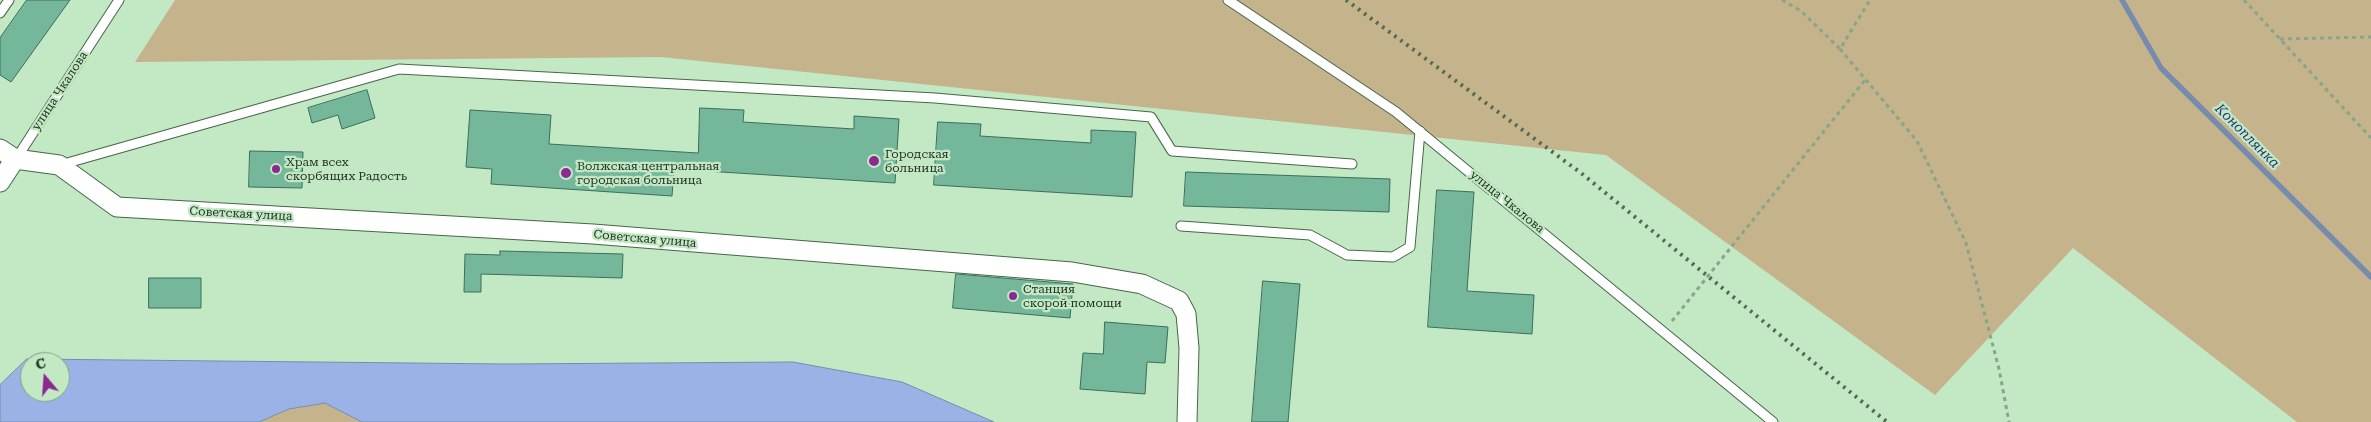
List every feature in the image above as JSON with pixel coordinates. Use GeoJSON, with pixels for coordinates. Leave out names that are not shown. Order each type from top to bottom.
{"type":"FeatureCollection","features":[{"type":"Feature","properties":{"kind":"street","name":"Советская улица"},"geometry":{"type":"LineString","coordinates":[[8,154],[59,165],[117,207],[593,234],[1072,272],[1142,284],[1179,301],[1186,314],[1190,348],[1187,422]]}},
{"type":"Feature","properties":{"kind":"street","name":"улица Чкалова"},"geometry":{"type":"LineString","coordinates":[[0,182],[8,154]]}},
{"type":"Feature","properties":{"kind":"lane"},"geometry":{"type":"LineString","coordinates":[[0,13],[9,0]]}},
{"type":"Feature","properties":{"kind":"lane","name":"улица Чкалова"},"geometry":{"type":"LineString","coordinates":[[8,154],[119,0]]}},
{"type":"Feature","properties":{"kind":"lane","name":"улица Чкалова"},"geometry":{"type":"LineString","coordinates":[[1228,0],[1396,112],[1773,422]]}},
{"type":"Feature","properties":{"kind":"lane"},"geometry":{"type":"LineString","coordinates":[[59,165],[399,69],[935,98],[1141,116],[1151,118],[1172,152],[1352,164]]}},
{"type":"Feature","properties":{"kind":"lane"},"geometry":{"type":"LineString","coordinates":[[1181,226],[1310,235],[1347,255],[1393,257],[1410,247],[1420,131]]}},
{"type":"Feature","properties":{"kind":"path"},"geometry":{"type":"LineString","coordinates":[[1782,0],[1801,11],[1840,49],[1917,141],[1966,243],[1999,369],[2009,422]]}},
{"type":"Feature","properties":{"kind":"path"},"geometry":{"type":"LineString","coordinates":[[1840,49],[1870,0]]}},
{"type":"Feature","properties":{"kind":"path"},"geometry":{"type":"LineString","coordinates":[[2244,0],[2371,138]]}},
{"type":"Feature","properties":{"kind":"path"},"geometry":{"type":"LineString","coordinates":[[2280,38],[2371,37]]}},
{"type":"Feature","properties":{"kind":"path"},"geometry":{"type":"LineString","coordinates":[[1664,331],[1865,80]]}},
{"type":"Feature","properties":{"kind":"shaded area"},"geometry":{"type":"Polygon","coordinates":[[[175,0],[2371,0],[2371,422],[2297,422],[2073,248],[1935,395],[1606,155],[661,57],[135,62],[175,0]]]}},
{"type":"Feature","properties":{"kind":"shaded area"},"geometry":{"type":"Polygon","coordinates":[[[325,403],[362,422],[259,422],[289,409],[325,403]]]}},
{"type":"Feature","properties":{"kind":"water"},"geometry":{"type":"Polygon","coordinates":[[[70,359],[506,364],[793,362],[902,382],[994,422],[362,422],[325,403],[289,409],[259,422],[0,422],[0,385],[20,366],[20,402],[70,402],[70,359]]]}},
{"type":"Feature","properties":{"kind":"building"},"geometry":{"type":"Polygon","coordinates":[[[27,0],[70,0],[11,82],[0,75],[0,38],[27,0]]]}},
{"type":"Feature","properties":{"kind":"building"},"geometry":{"type":"Polygon","coordinates":[[[367,90],[375,118],[342,129],[338,115],[312,123],[308,108],[367,90]]]}},
{"type":"Feature","properties":{"kind":"building"},"geometry":{"type":"Polygon","coordinates":[[[700,108],[744,110],[743,122],[854,129],[854,116],[899,119],[895,183],[674,169],[672,196],[491,184],[492,169],[466,167],[470,110],[551,115],[549,144],[698,153],[700,108]]]}},
{"type":"Feature","properties":{"kind":"building"},"geometry":{"type":"Polygon","coordinates":[[[938,122],[981,124],[980,136],[1091,143],[1091,130],[1136,132],[1132,197],[934,185],[938,122]]]}},
{"type":"Feature","properties":{"kind":"building","name":"Храм всех скорбящих Радость"},"geometry":{"type":"Polygon","coordinates":[[[250,151],[303,152],[302,188],[249,187],[250,151]]]}},
{"type":"Feature","properties":{"kind":"building"},"geometry":{"type":"Polygon","coordinates":[[[1186,172],[1390,179],[1389,212],[1184,206],[1186,172]]]}},
{"type":"Feature","properties":{"kind":"building"},"geometry":{"type":"Polygon","coordinates":[[[1437,190],[1474,192],[1467,291],[1534,295],[1532,334],[1428,327],[1437,190]]]}},
{"type":"Feature","properties":{"kind":"building"},"geometry":{"type":"Polygon","coordinates":[[[500,251],[623,254],[622,278],[481,274],[481,292],[464,292],[465,254],[500,255],[500,251]]]}},
{"type":"Feature","properties":{"kind":"building","name":"Станция скорой помощи"},"geometry":{"type":"Polygon","coordinates":[[[956,274],[1073,284],[1070,318],[953,308],[956,274]]]}},
{"type":"Feature","properties":{"kind":"building"},"geometry":{"type":"Polygon","coordinates":[[[149,278],[201,278],[201,308],[149,308],[149,278]]]}},
{"type":"Feature","properties":{"kind":"building"},"geometry":{"type":"Polygon","coordinates":[[[1263,281],[1300,284],[1288,422],[1252,422],[1263,281]]]}},
{"type":"Feature","properties":{"kind":"building"},"geometry":{"type":"Polygon","coordinates":[[[1105,322],[1168,327],[1165,363],[1147,362],[1145,394],[1080,389],[1083,353],[1103,354],[1105,322]]]}},
{"type":"Feature","properties":{"kind":"waterway","name":"Коноплянка"},"geometry":{"type":"LineString","coordinates":[[2122,0],[2161,68],[2371,277]]}},
{"type":"Feature","properties":{"kind":"railway"},"geometry":{"type":"LineString","coordinates":[[1346,0],[1581,173],[1887,422]]}},
{"type":"Feature","properties":{"kind":"place","name":"Городская больница"},"geometry":{"type":"Point","coordinates":[874,161]}},
{"type":"Feature","properties":{"kind":"place","name":"Храм всех скорбящих Радость"},"geometry":{"type":"Point","coordinates":[276,169]}},
{"type":"Feature","properties":{"kind":"place","name":"Волжская центральная городская больница"},"geometry":{"type":"Point","coordinates":[566,173]}},
{"type":"Feature","properties":{"kind":"place","name":"Станция скорой помощи"},"geometry":{"type":"Point","coordinates":[1013,296]}}]}
